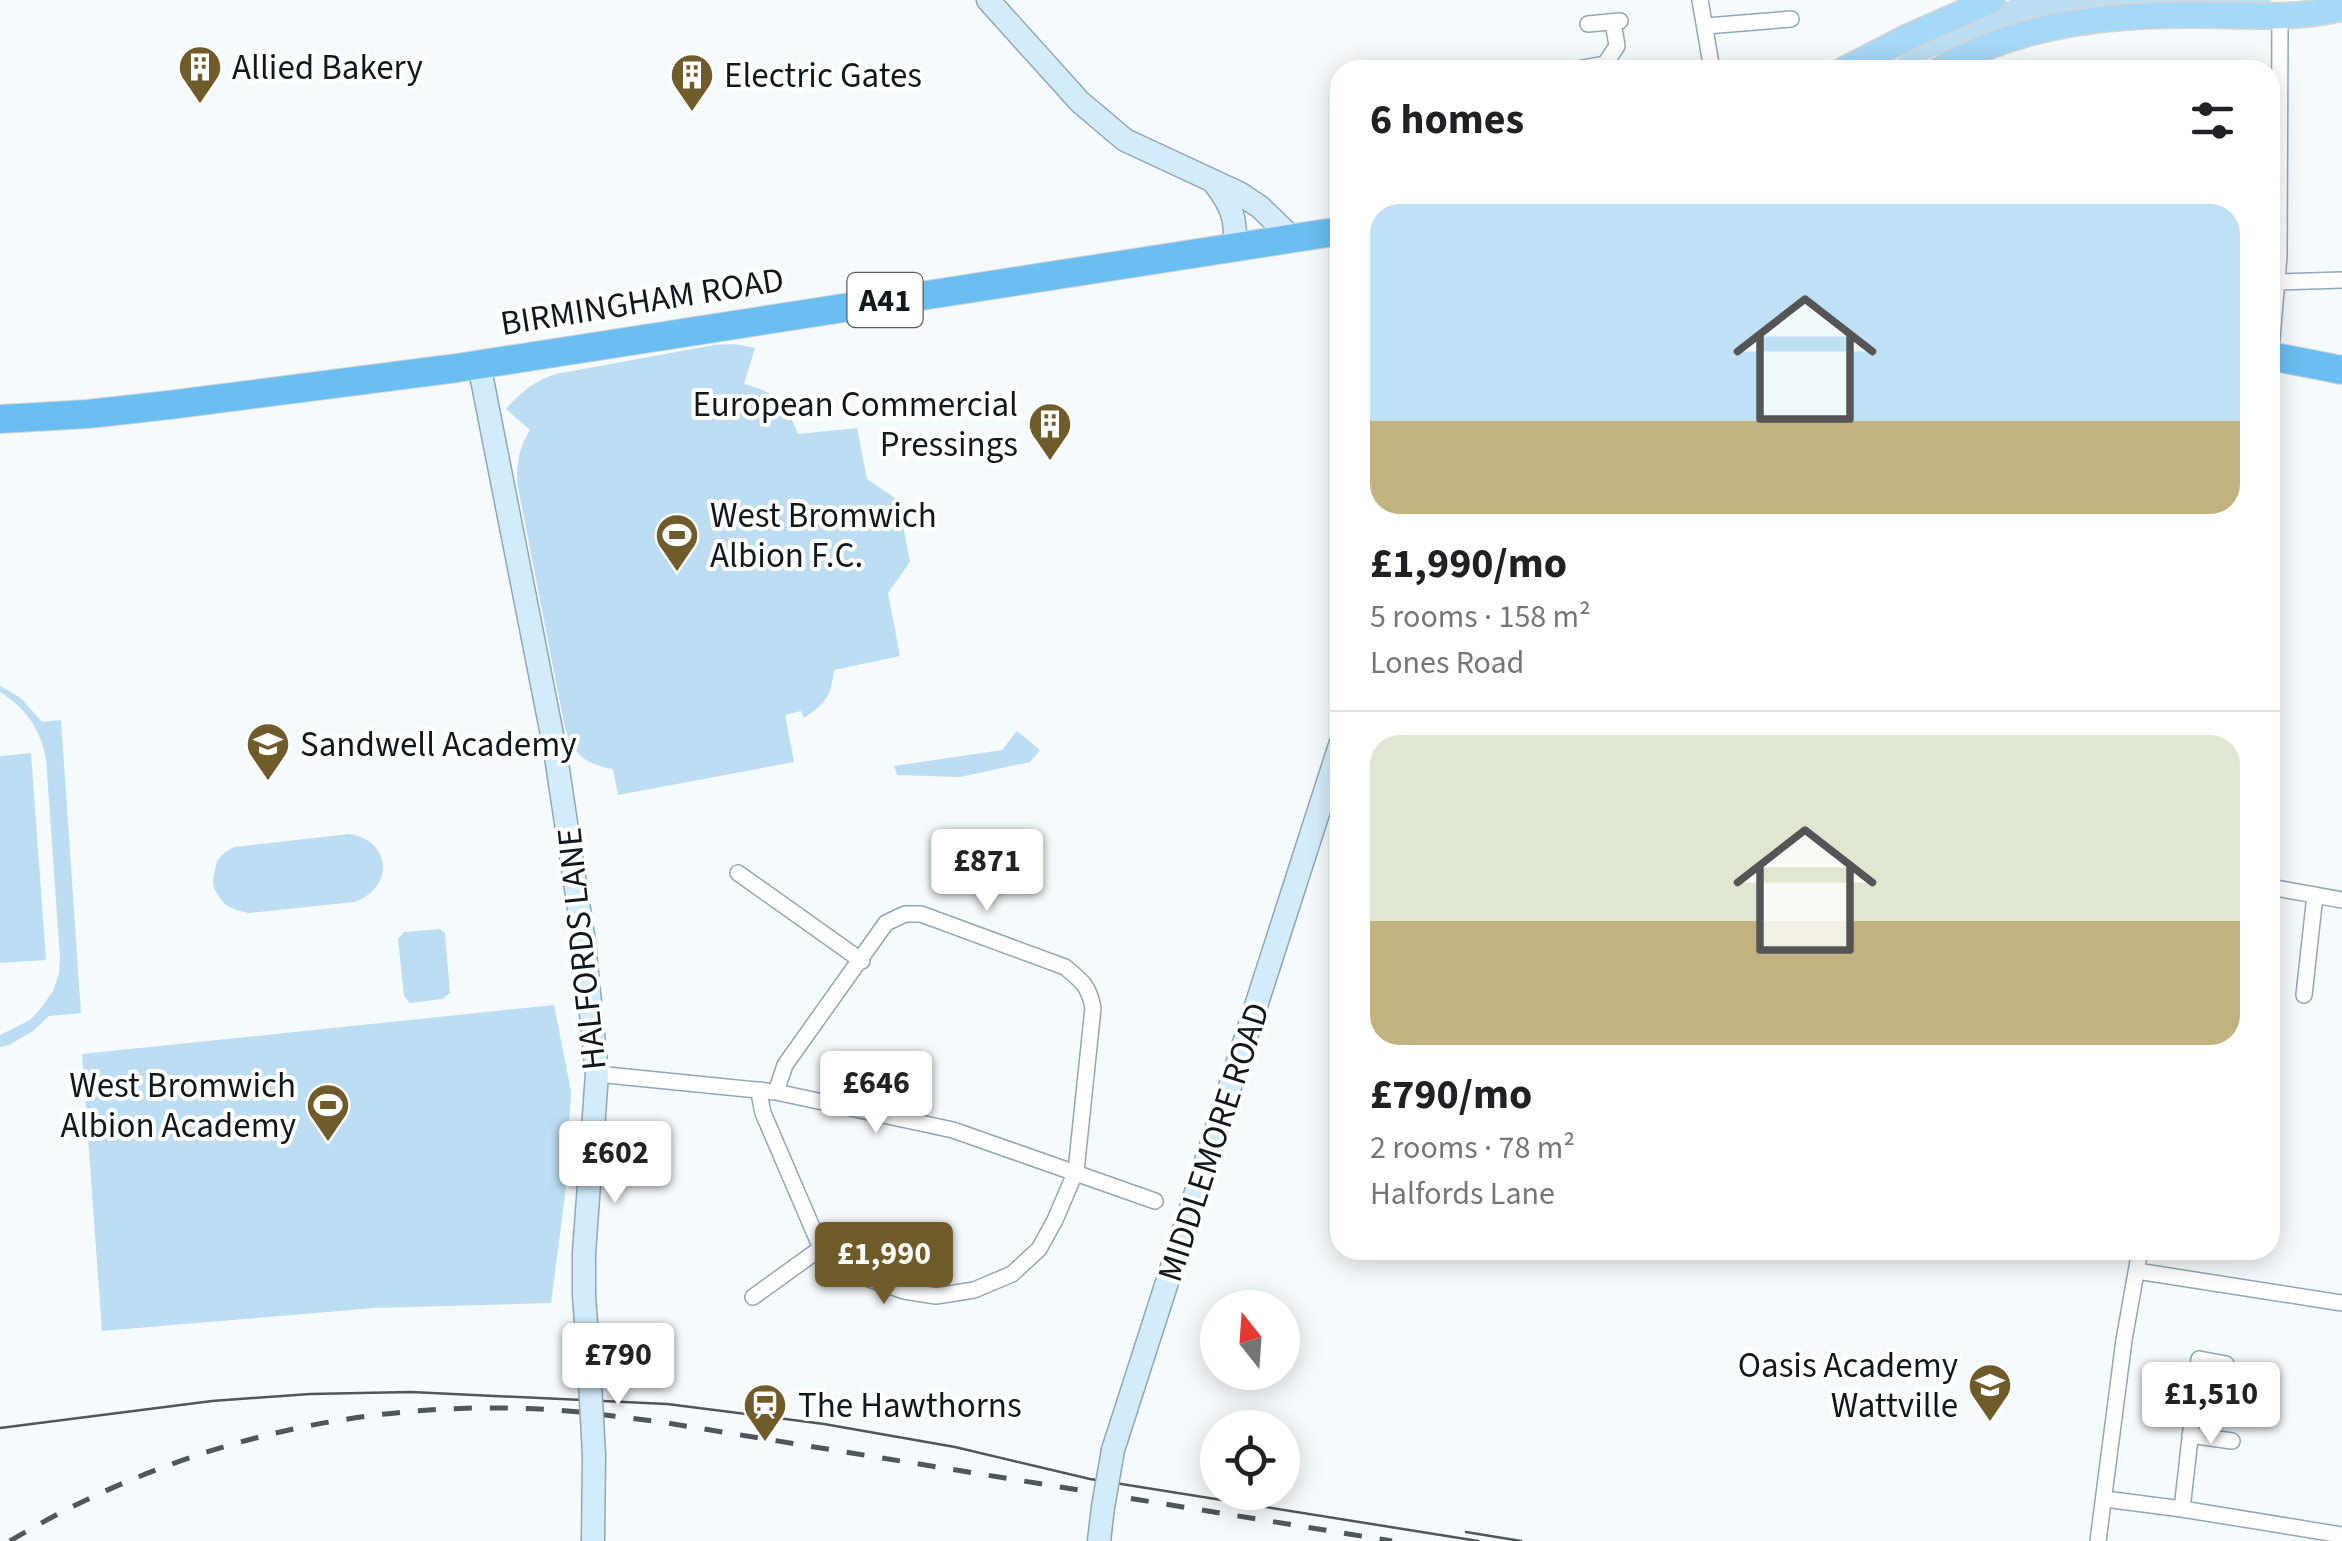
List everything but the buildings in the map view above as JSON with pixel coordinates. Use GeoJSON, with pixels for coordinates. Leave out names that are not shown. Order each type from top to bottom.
{"type":"FeatureCollection","features":[{"type":"Feature","properties":{"kind":"highway","name":"A41"},"geometry":{"type":"LineString","coordinates":[[1292,238],[1330,232]]}},
{"type":"Feature","properties":{"kind":"highway","name":"BIRMINGHAM ROAD"},"geometry":{"type":"LineString","coordinates":[[0,418],[136,408],[479,364],[1292,238]]}},
{"type":"Feature","properties":{"kind":"highway"},"geometry":{"type":"LineString","coordinates":[[2280,361],[2342,370]]}},
{"type":"Feature","properties":{"kind":"main road"},"geometry":{"type":"LineString","coordinates":[[1883,60],[1992,0]]}},
{"type":"Feature","properties":{"kind":"main road"},"geometry":{"type":"LineString","coordinates":[[1959,60],[2027,33],[2133,15],[2280,8],[2325,12],[2342,8]]}},
{"type":"Feature","properties":{"kind":"street"},"geometry":{"type":"LineString","coordinates":[[988,0],[1080,102],[1126,140],[1239,193],[1292,238]]}},
{"type":"Feature","properties":{"kind":"street"},"geometry":{"type":"LineString","coordinates":[[1700,0],[1711,60]]}},
{"type":"Feature","properties":{"kind":"street"},"geometry":{"type":"LineString","coordinates":[[2279,60],[2280,8]]}},
{"type":"Feature","properties":{"kind":"street"},"geometry":{"type":"LineString","coordinates":[[1706,26],[1791,19]]}},
{"type":"Feature","properties":{"kind":"street"},"geometry":{"type":"LineString","coordinates":[[1588,24],[1616,21],[1617,46],[1610,60]]}},
{"type":"Feature","properties":{"kind":"street"},"geometry":{"type":"LineString","coordinates":[[1213,181],[1230,204],[1235,246]]}},
{"type":"Feature","properties":{"kind":"street"},"geometry":{"type":"LineString","coordinates":[[2280,282],[2342,280]]}},
{"type":"Feature","properties":{"kind":"street","name":"HALFORDS LANE"},"geometry":{"type":"LineString","coordinates":[[479,364],[565,804],[597,1074],[584,1253],[594,1454],[593,1541]]}},
{"type":"Feature","properties":{"kind":"street","name":"MIDDLEMORE ROAD"},"geometry":{"type":"LineString","coordinates":[[1099,1541],[1112,1450],[1330,776]]}},
{"type":"Feature","properties":{"kind":"street"},"geometry":{"type":"LineString","coordinates":[[738,872],[862,961]]}},
{"type":"Feature","properties":{"kind":"street"},"geometry":{"type":"LineString","coordinates":[[2280,890],[2342,900]]}},
{"type":"Feature","properties":{"kind":"street"},"geometry":{"type":"LineString","coordinates":[[2304,995],[2315,895]]}},
{"type":"Feature","properties":{"kind":"street"},"geometry":{"type":"LineString","coordinates":[[905,914],[921,914],[1065,967],[1090,992],[1093,1008],[1076,1172],[1039,1249],[1012,1274],[974,1290],[936,1296],[904,1290],[866,1278],[821,1248],[763,1113],[760,1098],[862,961],[886,924],[905,914]]}},
{"type":"Feature","properties":{"kind":"street"},"geometry":{"type":"LineString","coordinates":[[597,1074],[768,1091],[953,1130],[1155,1201]]}},
{"type":"Feature","properties":{"kind":"street"},"geometry":{"type":"LineString","coordinates":[[753,1297],[821,1248]]}},
{"type":"Feature","properties":{"kind":"street"},"geometry":{"type":"LineString","coordinates":[[2098,1541],[2138,1260]]}},
{"type":"Feature","properties":{"kind":"street"},"geometry":{"type":"LineString","coordinates":[[2136,1271],[2342,1304]]}},
{"type":"Feature","properties":{"kind":"street"},"geometry":{"type":"LineString","coordinates":[[2182,1509],[2199,1358],[2226,1364]]}},
{"type":"Feature","properties":{"kind":"street"},"geometry":{"type":"LineString","coordinates":[[2190,1435],[2232,1441]]}},
{"type":"Feature","properties":{"kind":"street"},"geometry":{"type":"LineString","coordinates":[[2105,1499],[2342,1535]]}},
{"type":"Feature","properties":{"kind":"shaded area"},"geometry":{"type":"Polygon","coordinates":[[[2271,0],[2271,7],[2035,20],[1927,60],[1897,60],[1917,41],[2000,3],[2271,0]]]}},
{"type":"Feature","properties":{"kind":"shaded area"},"geometry":{"type":"Polygon","coordinates":[[[735,344],[755,348],[744,384],[779,401],[798,434],[857,428],[867,479],[898,500],[910,562],[888,593],[900,656],[834,670],[829,693],[818,708],[804,718],[801,711],[785,715],[794,762],[618,795],[613,769],[582,757],[565,728],[517,482],[519,455],[530,430],[506,409],[528,388],[556,374],[735,344]]]}},
{"type":"Feature","properties":{"kind":"shaded area"},"geometry":{"type":"Polygon","coordinates":[[[0,686],[21,698],[42,722],[61,720],[81,1013],[49,1016],[33,1031],[0,1047],[0,1035],[30,1020],[53,991],[60,958],[46,758],[31,720],[0,692],[0,686]]]}},
{"type":"Feature","properties":{"kind":"shaded area"},"geometry":{"type":"Polygon","coordinates":[[[1017,731],[1040,750],[1030,762],[960,777],[897,775],[894,766],[1002,750],[1017,731]]]}},
{"type":"Feature","properties":{"kind":"shaded area"},"geometry":{"type":"Polygon","coordinates":[[[31,753],[46,960],[0,963],[0,756],[31,753]]]}},
{"type":"Feature","properties":{"kind":"shaded area"},"geometry":{"type":"Polygon","coordinates":[[[349,834],[374,846],[383,865],[376,886],[354,902],[248,913],[226,905],[214,888],[217,861],[234,847],[349,834]]]}},
{"type":"Feature","properties":{"kind":"shaded area"},"geometry":{"type":"Polygon","coordinates":[[[440,929],[445,933],[450,993],[442,999],[410,1003],[404,996],[398,939],[404,932],[440,929]]]}},
{"type":"Feature","properties":{"kind":"shaded area","name":"West Bromwich Albion Academy"},"geometry":{"type":"Polygon","coordinates":[[[554,1005],[571,1091],[565,1195],[551,1303],[374,1308],[102,1331],[82,1054],[554,1005]]]}},
{"type":"Feature","properties":{"kind":"tram line"},"geometry":{"type":"LineString","coordinates":[[0,1428],[212,1401],[310,1394],[411,1392],[667,1404],[824,1424],[955,1447],[1090,1479],[1478,1541]]}},
{"type":"Feature","properties":{"kind":"tram line"},"geometry":{"type":"LineString","coordinates":[[1466,1532],[1521,1541]]}},
{"type":"Feature","properties":{"kind":"railway"},"geometry":{"type":"LineString","coordinates":[[10,1541],[71,1507],[199,1455],[332,1421],[470,1408],[555,1410],[661,1422],[1392,1541]]}},
{"type":"Feature","properties":{"kind":"place","name":"Allied Bakery"},"geometry":{"type":"Point","coordinates":[200,105]}},
{"type":"Feature","properties":{"kind":"place","name":"Electric Gates"},"geometry":{"type":"Point","coordinates":[692,113]}},
{"type":"Feature","properties":{"kind":"place","name":"European Commercial Pressings"},"geometry":{"type":"Point","coordinates":[1050,462]}},
{"type":"Feature","properties":{"kind":"place","name":"West Bromwich Albion F.C."},"geometry":{"type":"Point","coordinates":[677,573]}},
{"type":"Feature","properties":{"kind":"place","name":"Sandwell Academy"},"geometry":{"type":"Point","coordinates":[268,782]}},
{"type":"Feature","properties":{"kind":"place","name":"West Bromwich Albion Academy"},"geometry":{"type":"Point","coordinates":[328,1143]}},
{"type":"Feature","properties":{"kind":"place","name":"Oasis Academy Wattville"},"geometry":{"type":"Point","coordinates":[1990,1423]}},
{"type":"Feature","properties":{"kind":"place","name":"The Hawthorns"},"geometry":{"type":"Point","coordinates":[765,1443]}}]}
